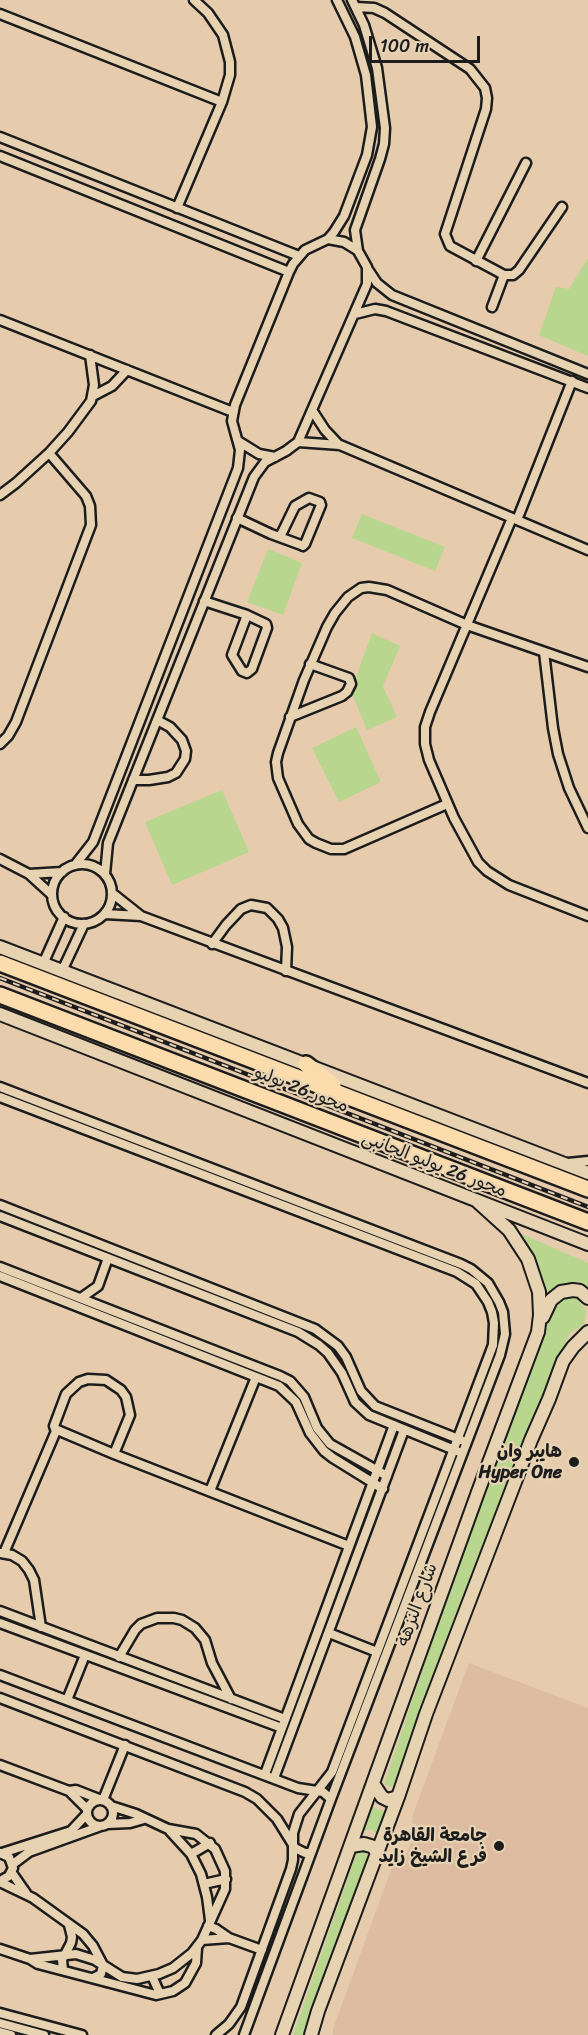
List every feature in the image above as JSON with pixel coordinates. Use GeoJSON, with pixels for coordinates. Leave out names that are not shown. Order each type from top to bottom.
{"type":"FeatureCollection","features":[{"type":"Feature","properties":{"kind":"highway","name":"محور 26 يوليو"},"geometry":{"type":"LineString","coordinates":[[0,963],[588,1189]]}},
{"type":"Feature","properties":{"kind":"highway","name":"محور 26 يوليو"},"geometry":{"type":"LineString","coordinates":[[0,995],[588,1222]]}},
{"type":"Feature","properties":{"kind":"highway"},"geometry":{"type":"LineString","coordinates":[[306,1064],[348,1096]]}},
{"type":"Feature","properties":{"kind":"main road"},"geometry":{"type":"LineString","coordinates":[[0,947],[588,1173]]}},
{"type":"Feature","properties":{"kind":"main road","name":"محور 26 يوليو الجانبى"},"geometry":{"type":"LineString","coordinates":[[0,1014],[588,1244]]}},
{"type":"Feature","properties":{"kind":"main road","name":"شارع النزهة"},"geometry":{"type":"LineString","coordinates":[[282,2035],[538,1332],[539,1292],[528,1259],[509,1230],[477,1202]]}},
{"type":"Feature","properties":{"kind":"main road"},"geometry":{"type":"LineString","coordinates":[[538,1332],[555,1295],[573,1290],[580,1291],[588,1298]]}},
{"type":"Feature","properties":{"kind":"main road"},"geometry":{"type":"LineString","coordinates":[[311,2035],[426,1714],[531,1440],[563,1361],[586,1336]]}},
{"type":"Feature","properties":{"kind":"main road"},"geometry":{"type":"LineString","coordinates":[[374,1785],[382,1797],[388,1800],[398,1797]]}},
{"type":"Feature","properties":{"kind":"main road"},"geometry":{"type":"LineString","coordinates":[[351,1846],[364,1844],[374,1847],[376,1852]]}},
{"type":"Feature","properties":{"kind":"street"},"geometry":{"type":"LineString","coordinates":[[177,208],[222,102],[230,75],[228,49],[224,35],[194,0]]}},
{"type":"Feature","properties":{"kind":"street"},"geometry":{"type":"LineString","coordinates":[[75,865],[93,842],[238,468],[240,450],[233,428],[233,412],[289,272],[299,256],[312,246],[328,239],[334,232],[344,216],[367,155],[372,127],[369,92],[362,58],[337,0]]}},
{"type":"Feature","properties":{"kind":"street"},"geometry":{"type":"LineString","coordinates":[[354,4],[372,46],[385,128],[380,159],[357,221],[355,240],[358,251],[371,275],[384,290],[408,302],[588,374]]}},
{"type":"Feature","properties":{"kind":"street"},"geometry":{"type":"LineString","coordinates":[[354,4],[385,13],[470,69],[485,88],[488,98],[486,109],[445,234],[450,246],[504,275],[513,275],[519,270],[562,207]]}},
{"type":"Feature","properties":{"kind":"street"},"geometry":{"type":"LineString","coordinates":[[0,14],[222,102]]}},
{"type":"Feature","properties":{"kind":"street"},"geometry":{"type":"LineString","coordinates":[[0,137],[299,256]]}},
{"type":"Feature","properties":{"kind":"street"},"geometry":{"type":"LineString","coordinates":[[0,156],[289,272]]}},
{"type":"Feature","properties":{"kind":"street"},"geometry":{"type":"LineString","coordinates":[[476,261],[526,163]]}},
{"type":"Feature","properties":{"kind":"street"},"geometry":{"type":"LineString","coordinates":[[344,216],[346,223],[354,224],[357,221]]}},
{"type":"Feature","properties":{"kind":"street"},"geometry":{"type":"LineString","coordinates":[[328,239],[344,242],[358,251]]}},
{"type":"Feature","properties":{"kind":"street"},"geometry":{"type":"LineString","coordinates":[[105,874],[108,843],[254,477],[265,462],[298,442],[367,284],[367,267]]}},
{"type":"Feature","properties":{"kind":"street"},"geometry":{"type":"LineString","coordinates":[[492,307],[504,275]]}},
{"type":"Feature","properties":{"kind":"street"},"geometry":{"type":"LineString","coordinates":[[403,316],[408,302]]}},
{"type":"Feature","properties":{"kind":"street"},"geometry":{"type":"LineString","coordinates":[[355,314],[375,309],[386,310],[588,388]]}},
{"type":"Feature","properties":{"kind":"street"},"geometry":{"type":"LineString","coordinates":[[0,320],[233,412]]}},
{"type":"Feature","properties":{"kind":"street"},"geometry":{"type":"LineString","coordinates":[[90,355],[94,378],[93,396]]}},
{"type":"Feature","properties":{"kind":"street"},"geometry":{"type":"LineString","coordinates":[[0,495],[28,474],[50,453],[93,396],[112,386],[127,370]]}},
{"type":"Feature","properties":{"kind":"street"},"geometry":{"type":"LineString","coordinates":[[572,381],[430,712],[425,727],[425,744],[447,804],[478,862],[497,880],[588,916]]}},
{"type":"Feature","properties":{"kind":"street"},"geometry":{"type":"LineString","coordinates":[[312,410],[325,430],[340,445]]}},
{"type":"Feature","properties":{"kind":"street"},"geometry":{"type":"LineString","coordinates":[[238,441],[259,454],[274,457]]}},
{"type":"Feature","properties":{"kind":"street"},"geometry":{"type":"LineString","coordinates":[[298,442],[340,445],[588,550]]}},
{"type":"Feature","properties":{"kind":"street"},"geometry":{"type":"LineString","coordinates":[[0,744],[16,722],[91,525],[92,515],[86,496],[50,453]]}},
{"type":"Feature","properties":{"kind":"street"},"geometry":{"type":"LineString","coordinates":[[237,518],[280,537],[304,545],[321,505],[320,502],[309,498],[294,507],[280,537]]}},
{"type":"Feature","properties":{"kind":"street"},"geometry":{"type":"LineString","coordinates":[[447,804],[344,849],[331,849],[316,843],[302,832],[278,778],[276,762],[310,664],[335,613],[348,597],[361,588],[387,590],[467,625],[588,667]]}},
{"type":"Feature","properties":{"kind":"street"},"geometry":{"type":"LineString","coordinates":[[204,601],[247,615],[265,622],[267,628],[252,669],[247,673],[242,671],[232,655],[247,615]]}},
{"type":"Feature","properties":{"kind":"street"},"geometry":{"type":"LineString","coordinates":[[544,652],[558,754],[569,788],[588,828]]}},
{"type":"Feature","properties":{"kind":"street"},"geometry":{"type":"LineString","coordinates":[[290,717],[342,696],[351,684],[350,678],[310,664]]}},
{"type":"Feature","properties":{"kind":"street"},"geometry":{"type":"LineString","coordinates":[[133,780],[168,777],[181,767],[185,759],[186,751],[182,740],[170,727],[157,720]]}},
{"type":"Feature","properties":{"kind":"street"},"geometry":{"type":"LineString","coordinates":[[0,859],[29,874],[52,895],[63,917],[76,923],[92,923],[105,914],[111,900],[111,886],[105,874],[96,867],[86,864],[75,865],[62,872],[29,874]]}},
{"type":"Feature","properties":{"kind":"street"},"geometry":{"type":"LineString","coordinates":[[52,895],[53,887],[62,872]]}},
{"type":"Feature","properties":{"kind":"street"},"geometry":{"type":"LineString","coordinates":[[112,893],[141,916],[588,1083]]}},
{"type":"Feature","properties":{"kind":"street"},"geometry":{"type":"LineString","coordinates":[[212,944],[241,909],[251,905],[267,908],[279,918],[283,928],[287,947],[286,971]]}},
{"type":"Feature","properties":{"kind":"street"},"geometry":{"type":"LineString","coordinates":[[105,914],[141,916]]}},
{"type":"Feature","properties":{"kind":"street"},"geometry":{"type":"LineString","coordinates":[[43,964],[63,917]]}},
{"type":"Feature","properties":{"kind":"street"},"geometry":{"type":"LineString","coordinates":[[62,971],[84,924]]}},
{"type":"Feature","properties":{"kind":"street"},"geometry":{"type":"LineString","coordinates":[[0,1087],[469,1273],[488,1283],[499,1302],[505,1323],[500,1355],[244,2035]]}},
{"type":"Feature","properties":{"kind":"street"},"geometry":{"type":"LineString","coordinates":[[0,1097],[469,1273],[483,1293],[492,1312],[493,1345],[332,1772],[298,1814],[292,1842],[291,1869],[241,2007],[229,2024],[216,2035]]}},
{"type":"Feature","properties":{"kind":"street"},"geometry":{"type":"LineString","coordinates":[[564,1164],[588,1161]]}},
{"type":"Feature","properties":{"kind":"street"},"geometry":{"type":"LineString","coordinates":[[0,1205],[315,1329],[338,1346],[346,1357],[361,1391],[375,1406],[467,1442]]}},
{"type":"Feature","properties":{"kind":"street"},"geometry":{"type":"LineString","coordinates":[[0,1216],[309,1338],[336,1362],[350,1393],[361,1409],[369,1415],[463,1453]]}},
{"type":"Feature","properties":{"kind":"street"},"geometry":{"type":"LineString","coordinates":[[108,1258],[98,1286],[101,1298],[108,1309]]}},
{"type":"Feature","properties":{"kind":"street"},"geometry":{"type":"LineString","coordinates":[[0,1267],[291,1381],[304,1397],[317,1428],[330,1444],[387,1476]]}},
{"type":"Feature","properties":{"kind":"street"},"geometry":{"type":"LineString","coordinates":[[0,1276],[256,1377],[285,1391],[296,1402],[316,1443],[333,1458],[382,1489]]}},
{"type":"Feature","properties":{"kind":"street"},"geometry":{"type":"LineString","coordinates":[[81,1298],[98,1286]]}},
{"type":"Feature","properties":{"kind":"street"},"geometry":{"type":"LineString","coordinates":[[210,1491],[256,1377]]}},
{"type":"Feature","properties":{"kind":"street"},"geometry":{"type":"LineString","coordinates":[[41,1627],[34,1580],[29,1570],[22,1561],[2,1553],[56,1431],[54,1426],[66,1394],[72,1387],[88,1379],[106,1380],[121,1390],[129,1406],[130,1415],[114,1454]]}},
{"type":"Feature","properties":{"kind":"street"},"geometry":{"type":"LineString","coordinates":[[265,1774],[394,1425]]}},
{"type":"Feature","properties":{"kind":"street"},"geometry":{"type":"LineString","coordinates":[[274,1778],[404,1430]]}},
{"type":"Feature","properties":{"kind":"street"},"geometry":{"type":"LineString","coordinates":[[56,1431],[349,1546]]}},
{"type":"Feature","properties":{"kind":"street"},"geometry":{"type":"LineString","coordinates":[[0,1611],[285,1719]]}},
{"type":"Feature","properties":{"kind":"street"},"geometry":{"type":"LineString","coordinates":[[119,1657],[141,1624],[165,1617],[182,1620],[195,1628],[206,1640],[212,1663],[231,1699]]}},
{"type":"Feature","properties":{"kind":"street"},"geometry":{"type":"LineString","coordinates":[[0,1623],[282,1728]]}},
{"type":"Feature","properties":{"kind":"street"},"geometry":{"type":"LineString","coordinates":[[329,1633],[376,1652]]}},
{"type":"Feature","properties":{"kind":"street"},"geometry":{"type":"LineString","coordinates":[[67,1700],[85,1655]]}},
{"type":"Feature","properties":{"kind":"street"},"geometry":{"type":"LineString","coordinates":[[0,1675],[298,1788],[323,1792],[331,1799]]}},
{"type":"Feature","properties":{"kind":"street"},"geometry":{"type":"LineString","coordinates":[[0,1698],[245,1792],[257,1799],[277,1819],[300,1851],[311,1853]]}},
{"type":"Feature","properties":{"kind":"street"},"geometry":{"type":"LineString","coordinates":[[101,1800],[125,1745]]}},
{"type":"Feature","properties":{"kind":"street"},"geometry":{"type":"LineString","coordinates":[[0,1765],[69,1791],[87,1812],[92,1824],[130,1823],[144,1819]]}},
{"type":"Feature","properties":{"kind":"street"},"geometry":{"type":"LineString","coordinates":[[0,1949],[38,1964],[160,1994],[173,1991],[190,1977],[196,1963],[199,1944],[225,1889],[223,1863],[210,1844],[196,1834],[168,1829],[76,1790],[69,1791]]}},
{"type":"Feature","properties":{"kind":"street"},"geometry":{"type":"LineString","coordinates":[[0,1882],[6,1879],[12,1868],[29,1852],[58,1839],[77,1827],[92,1802],[101,1800]]}},
{"type":"Feature","properties":{"kind":"street"},"geometry":{"type":"LineString","coordinates":[[1,1853],[104,1825],[113,1816],[111,1806]]}},
{"type":"Feature","properties":{"kind":"street"},"geometry":{"type":"LineString","coordinates":[[168,1829],[191,1854],[204,1884],[209,1923],[229,1938],[262,1950]]}},
{"type":"Feature","properties":{"kind":"street"},"geometry":{"type":"LineString","coordinates":[[191,1854],[210,1844]]}},
{"type":"Feature","properties":{"kind":"street"},"geometry":{"type":"LineString","coordinates":[[1,1853],[9,1857],[12,1868],[26,1893]]}},
{"type":"Feature","properties":{"kind":"street"},"geometry":{"type":"LineString","coordinates":[[204,1884],[226,1879]]}},
{"type":"Feature","properties":{"kind":"street"},"geometry":{"type":"LineString","coordinates":[[0,1882],[26,1893],[46,1906],[88,1940],[103,1965],[100,1974],[93,1978]]}},
{"type":"Feature","properties":{"kind":"street"},"geometry":{"type":"LineString","coordinates":[[63,1970],[61,1964],[72,1937],[69,1925]]}},
{"type":"Feature","properties":{"kind":"street"},"geometry":{"type":"LineString","coordinates":[[30,1959],[66,1954],[86,1956],[122,1977],[137,1978],[166,1971],[179,1963],[199,1944],[229,1938]]}},
{"type":"Feature","properties":{"kind":"street"},"geometry":{"type":"LineString","coordinates":[[179,1963],[190,1977]]}},
{"type":"Feature","properties":{"kind":"street"},"geometry":{"type":"LineString","coordinates":[[152,1976],[160,1994]]}},
{"type":"Feature","properties":{"kind":"street"},"geometry":{"type":"LineString","coordinates":[[0,2013],[82,2035]]}},
{"type":"Feature","properties":{"kind":"street"},"geometry":{"type":"LineString","coordinates":[[0,2023],[44,2035]]}},
{"type":"Feature","properties":{"kind":"street"},"geometry":{"type":"LineString","coordinates":[[0,2032],[11,2035]]}},
{"type":"Feature","properties":{"kind":"shaded area","name":"جامعة القاهرة فرع الشيخ زايد"},"geometry":{"type":"Polygon","coordinates":[[[469,1663],[588,1708],[588,2035],[333,2035],[333,2029],[392,1867],[405,1856],[412,1841],[416,1824],[412,1823],[413,1814],[469,1663]]]}},
{"type":"Feature","properties":{"kind":"green space"},"geometry":{"type":"Polygon","coordinates":[[[588,258],[588,356],[539,335],[556,287],[569,289],[588,258]]]}},
{"type":"Feature","properties":{"kind":"green space"},"geometry":{"type":"Polygon","coordinates":[[[362,514],[445,547],[435,571],[352,538],[362,514]]]}},
{"type":"Feature","properties":{"kind":"green space"},"geometry":{"type":"Polygon","coordinates":[[[268,549],[302,563],[283,615],[247,602],[268,549]]]}},
{"type":"Feature","properties":{"kind":"green space"},"geometry":{"type":"Polygon","coordinates":[[[372,633],[400,646],[383,686],[397,717],[367,730],[351,691],[372,633]]]}},
{"type":"Feature","properties":{"kind":"green space"},"geometry":{"type":"Polygon","coordinates":[[[356,727],[381,782],[339,802],[312,748],[356,727]]]}},
{"type":"Feature","properties":{"kind":"green space"},"geometry":{"type":"Polygon","coordinates":[[[222,790],[249,852],[172,885],[145,822],[222,790]]]}},
{"type":"Feature","properties":{"kind":"green space"},"geometry":{"type":"Polygon","coordinates":[[[515,1231],[588,1263],[588,1290],[566,1282],[545,1298],[515,1231]]]}},
{"type":"Feature","properties":{"kind":"green space"},"geometry":{"type":"Polygon","coordinates":[[[567,1297],[580,1299],[586,1311],[584,1325],[570,1333],[555,1363],[441,1668],[392,1787],[384,1784],[473,1521],[551,1313],[558,1300],[567,1297]]]}},
{"type":"Feature","properties":{"kind":"green space"},"geometry":{"type":"Polygon","coordinates":[[[371,1805],[378,1810],[389,1811],[379,1836],[372,1830],[362,1831],[371,1805]]]}},
{"type":"Feature","properties":{"kind":"green space"},"geometry":{"type":"Polygon","coordinates":[[[360,1851],[366,1852],[367,1862],[308,2035],[293,2035],[356,1854],[360,1851]]]}},
{"type":"Feature","properties":{"kind":"railway"},"geometry":{"type":"LineString","coordinates":[[0,978],[588,1207]]}},
{"type":"Feature","properties":{"kind":"place","name":"هايبر وان Hyper One"},"geometry":{"type":"Point","coordinates":[574,1462]}},
{"type":"Feature","properties":{"kind":"place","name":"جامعة القاهرة فرع الشيخ زايد"},"geometry":{"type":"Point","coordinates":[499,1846]}}]}
